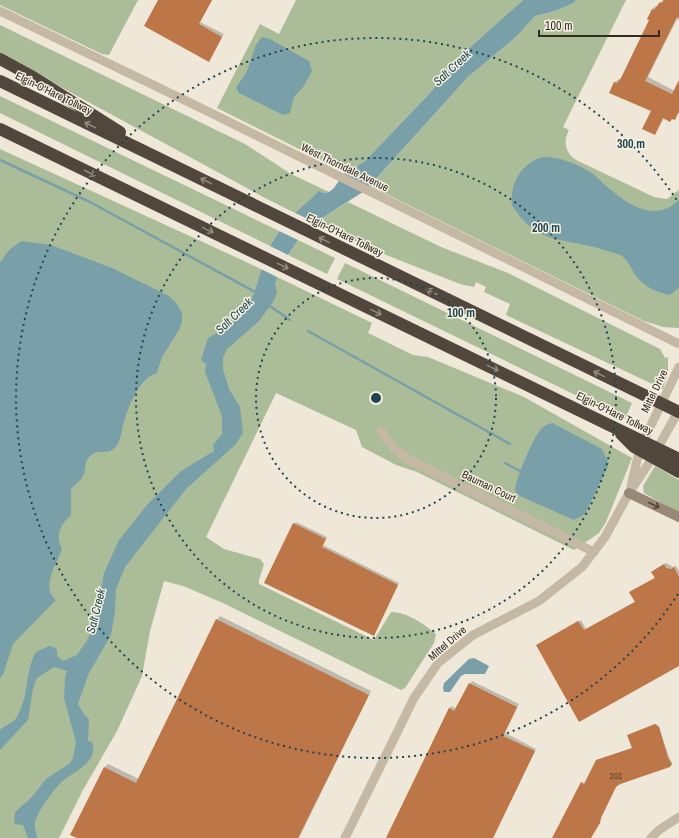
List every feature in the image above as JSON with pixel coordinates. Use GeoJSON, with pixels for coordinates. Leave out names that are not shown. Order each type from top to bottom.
{"type":"FeatureCollection","features":[{"type":"Feature","properties":{"kind":"highway"},"geometry":{"type":"LineString","coordinates":[[0,59],[33,77],[176,167]]}},
{"type":"Feature","properties":{"kind":"highway","name":"Elgin-O'Hare Tollway"},"geometry":{"type":"LineString","coordinates":[[0,81],[634,391],[679,411]]}},
{"type":"Feature","properties":{"kind":"highway","name":"Elgin-O'Hare Tollway"},"geometry":{"type":"LineString","coordinates":[[0,129],[679,459]]}},
{"type":"Feature","properties":{"kind":"highway"},"geometry":{"type":"LineString","coordinates":[[0,135],[55,157]]}},
{"type":"Feature","properties":{"kind":"highway"},"geometry":{"type":"LineString","coordinates":[[616,428],[634,447],[679,472]]}},
{"type":"Feature","properties":{"kind":"main road"},"geometry":{"type":"LineString","coordinates":[[629,493],[679,517]]}},
{"type":"Feature","properties":{"kind":"street","name":"West Thorndale Avenue"},"geometry":{"type":"LineString","coordinates":[[0,11],[203,109],[679,344]]}},
{"type":"Feature","properties":{"kind":"street","name":"Mittel Drive"},"geometry":{"type":"LineString","coordinates":[[629,493],[640,448],[679,367]]}},
{"type":"Feature","properties":{"kind":"street","name":"Mittel Drive"},"geometry":{"type":"LineString","coordinates":[[345,838],[414,698],[438,663],[473,635],[549,595],[582,567],[605,537],[629,493],[651,460],[679,411]]}},
{"type":"Feature","properties":{"kind":"street","name":"Bauman Court"},"geometry":{"type":"LineString","coordinates":[[381,431],[394,448],[409,460],[594,552]]}},
{"type":"Feature","properties":{"kind":"street"},"geometry":{"type":"LineString","coordinates":[[651,838],[659,830],[679,817]]}},
{"type":"Feature","properties":{"kind":"green space"},"geometry":{"type":"Polygon","coordinates":[[[0,0],[138,0],[109,55],[102,54],[0,5],[0,0]]]}},
{"type":"Feature","properties":{"kind":"green space"},"geometry":{"type":"Polygon","coordinates":[[[296,0],[523,0],[467,50],[429,94],[364,162],[345,172],[217,108],[260,24],[279,34],[296,0]]]}},
{"type":"Feature","properties":{"kind":"green space"},"geometry":{"type":"Polygon","coordinates":[[[576,0],[626,0],[563,127],[569,130],[566,138],[567,150],[576,160],[654,197],[667,199],[679,190],[679,328],[663,327],[644,321],[370,186],[468,77],[516,37],[535,16],[555,11],[574,3],[576,0]]]}},
{"type":"Feature","properties":{"kind":"green space"},"geometry":{"type":"Polygon","coordinates":[[[0,25],[245,144],[291,174],[329,192],[319,192],[297,214],[265,198],[0,54],[0,25]]]}},
{"type":"Feature","properties":{"kind":"green space"},"geometry":{"type":"Polygon","coordinates":[[[0,96],[279,231],[270,246],[0,113],[0,96]]]}},
{"type":"Feature","properties":{"kind":"green space"},"geometry":{"type":"Polygon","coordinates":[[[0,149],[242,260],[372,323],[368,333],[413,355],[428,357],[524,397],[632,458],[606,522],[599,533],[574,550],[417,472],[396,465],[362,447],[356,430],[276,393],[206,537],[224,549],[260,559],[264,564],[259,584],[374,640],[391,612],[409,616],[426,626],[436,634],[434,643],[405,688],[401,690],[223,603],[183,586],[164,581],[150,631],[142,676],[117,731],[83,790],[59,838],[0,838],[0,149]]]}},
{"type":"Feature","properties":{"kind":"green space"},"geometry":{"type":"Polygon","coordinates":[[[348,202],[441,247],[508,273],[660,349],[665,358],[668,357],[668,373],[663,389],[506,315],[510,304],[484,292],[486,287],[476,282],[474,287],[460,284],[371,249],[315,222],[348,202]]]}},
{"type":"Feature","properties":{"kind":"green space"},"geometry":{"type":"Polygon","coordinates":[[[298,240],[335,258],[327,274],[288,255],[298,240]]]}},
{"type":"Feature","properties":{"kind":"green space"},"geometry":{"type":"Polygon","coordinates":[[[345,263],[632,403],[625,419],[337,279],[345,263]]]}},
{"type":"Feature","properties":{"kind":"green space"},"geometry":{"type":"Polygon","coordinates":[[[655,466],[679,480],[679,513],[644,493],[643,486],[655,466]]]}},
{"type":"Feature","properties":{"kind":"water","name":"Salt Creek"},"geometry":{"type":"Polygon","coordinates":[[[523,0],[576,0],[574,3],[555,11],[535,16],[516,37],[468,77],[366,190],[311,225],[288,255],[275,283],[277,293],[273,302],[259,321],[227,349],[223,358],[223,369],[229,389],[240,407],[243,433],[236,444],[186,489],[125,567],[116,589],[115,612],[111,635],[89,673],[78,704],[85,716],[89,719],[88,741],[92,742],[92,755],[85,765],[60,783],[36,819],[35,825],[37,838],[28,838],[23,825],[14,824],[15,812],[32,797],[46,779],[70,763],[73,758],[76,742],[64,698],[65,678],[67,671],[54,667],[37,678],[33,689],[28,720],[0,750],[0,730],[12,722],[18,715],[24,699],[30,667],[36,652],[49,646],[53,647],[57,650],[57,656],[63,661],[77,655],[88,639],[96,618],[104,573],[119,540],[147,505],[181,471],[214,451],[213,445],[222,434],[222,416],[205,372],[206,364],[201,360],[208,338],[217,333],[219,334],[224,326],[233,322],[246,309],[255,291],[267,251],[278,233],[297,211],[319,191],[324,193],[329,192],[334,188],[345,172],[364,162],[429,94],[467,50],[523,0]]]}},
{"type":"Feature","properties":{"kind":"water"},"geometry":{"type":"Polygon","coordinates":[[[262,37],[270,39],[309,61],[312,71],[304,86],[294,97],[290,113],[283,115],[239,93],[236,88],[247,71],[256,45],[262,37]]]}},
{"type":"Feature","properties":{"kind":"water"},"geometry":{"type":"Polygon","coordinates":[[[543,157],[561,159],[573,163],[593,174],[608,188],[627,202],[644,210],[662,210],[671,207],[679,200],[679,288],[670,295],[656,291],[639,280],[622,256],[590,246],[552,238],[531,228],[521,218],[512,205],[513,189],[515,181],[523,169],[529,164],[543,157]]]}},
{"type":"Feature","properties":{"kind":"water"},"geometry":{"type":"Polygon","coordinates":[[[21,241],[51,245],[112,268],[169,296],[177,304],[182,313],[182,322],[179,330],[162,357],[157,373],[145,380],[136,393],[129,408],[117,445],[111,451],[97,453],[90,456],[86,461],[82,478],[71,489],[71,515],[61,526],[59,539],[62,549],[51,575],[49,589],[51,595],[56,600],[13,644],[4,672],[0,679],[0,263],[9,250],[21,241]]]}},
{"type":"Feature","properties":{"kind":"water"},"geometry":{"type":"Polygon","coordinates":[[[552,423],[602,449],[609,464],[585,514],[574,520],[520,496],[515,492],[525,459],[534,440],[541,429],[552,423]]]}},
{"type":"Feature","properties":{"kind":"water"},"geometry":{"type":"Polygon","coordinates":[[[474,658],[489,666],[485,674],[465,674],[461,676],[450,692],[444,692],[444,683],[469,659],[474,658]]]}},
{"type":"Feature","properties":{"kind":"pier"},"geometry":{"type":"Polygon","coordinates":[[[295,213],[317,223],[312,226],[300,241],[277,230],[295,213]]]}},
{"type":"Feature","properties":{"kind":"pier"},"geometry":{"type":"Polygon","coordinates":[[[268,245],[290,256],[279,278],[259,268],[268,245]]]}},
{"type":"Feature","properties":{"kind":"building"},"geometry":{"type":"Polygon","coordinates":[[[158,0],[212,0],[199,24],[222,37],[209,62],[144,26],[158,0]]]}},
{"type":"Feature","properties":{"kind":"building"},"geometry":{"type":"Polygon","coordinates":[[[664,0],[679,0],[679,18],[677,17],[645,81],[672,94],[679,80],[679,111],[675,120],[672,119],[670,122],[663,118],[655,135],[642,129],[651,111],[609,93],[614,82],[617,83],[621,78],[649,20],[647,19],[652,9],[654,10],[660,2],[662,3],[664,0]]]}},
{"type":"Feature","properties":{"kind":"building"},"geometry":{"type":"Polygon","coordinates":[[[293,523],[326,539],[322,547],[398,585],[374,636],[264,583],[293,523]]]}},
{"type":"Feature","properties":{"kind":"building"},"geometry":{"type":"Polygon","coordinates":[[[664,564],[666,568],[671,569],[674,567],[679,577],[679,666],[579,722],[536,645],[578,621],[584,630],[635,602],[629,592],[655,578],[651,572],[664,564]]]}},
{"type":"Feature","properties":{"kind":"building"},"geometry":{"type":"Polygon","coordinates":[[[216,619],[369,695],[298,838],[77,838],[70,835],[104,767],[136,783],[216,619]]]}},
{"type":"Feature","properties":{"kind":"building"},"geometry":{"type":"Polygon","coordinates":[[[469,683],[517,707],[503,736],[535,751],[493,838],[386,838],[449,708],[454,711],[469,683]]]}},
{"type":"Feature","properties":{"kind":"building"},"geometry":{"type":"Polygon","coordinates":[[[655,724],[659,727],[668,758],[672,764],[670,767],[620,784],[616,787],[600,823],[591,838],[552,838],[581,782],[584,784],[596,760],[632,748],[627,735],[655,724]]]}},
{"type":"Feature","properties":{"kind":"waterway"},"geometry":{"type":"LineString","coordinates":[[0,160],[90,202],[257,293]]}},
{"type":"Feature","properties":{"kind":"waterway"},"geometry":{"type":"LineString","coordinates":[[267,304],[290,320]]}},
{"type":"Feature","properties":{"kind":"waterway"},"geometry":{"type":"LineString","coordinates":[[308,331],[510,444]]}},
{"type":"Feature","properties":{"kind":"waterway"},"geometry":{"type":"LineString","coordinates":[[505,463],[520,471]]}}]}
